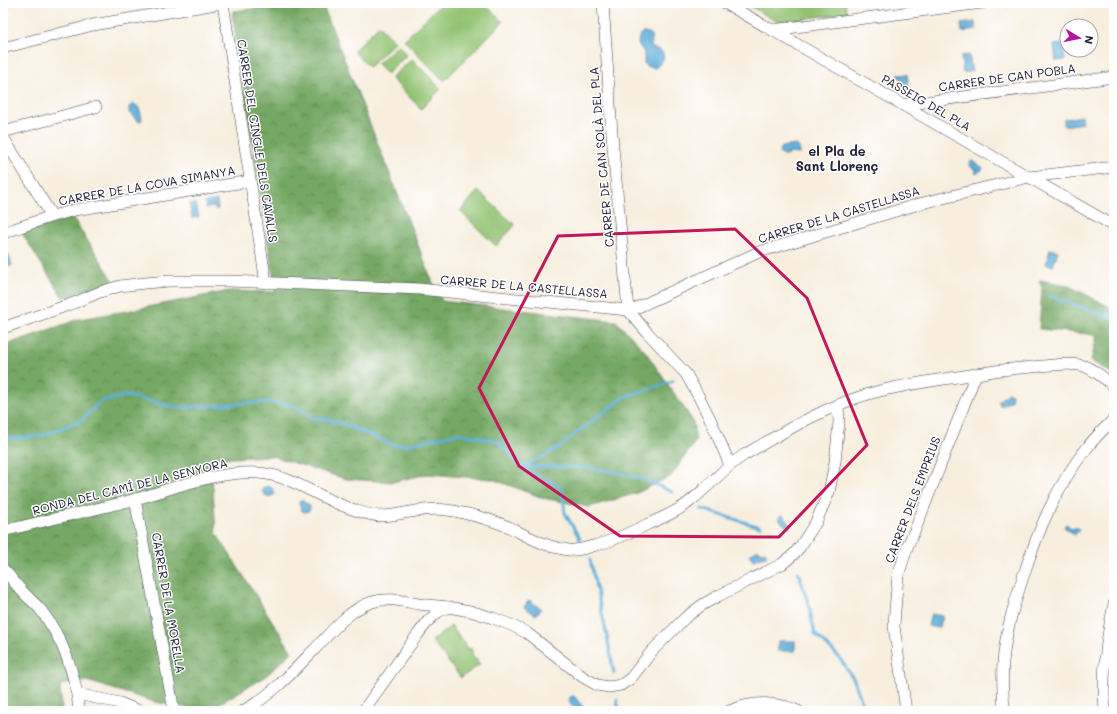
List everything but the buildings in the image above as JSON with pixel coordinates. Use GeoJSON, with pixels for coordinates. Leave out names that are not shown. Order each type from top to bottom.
{"type":"FeatureCollection","features":[{"type":"Feature","properties":{"kind":"street"},"geometry":{"type":"LineString","coordinates":[[3,48],[93,25],[222,3]]}},
{"type":"Feature","properties":{"kind":"street","name":"CARRER DEL CINGLE DELS CAVALLS"},"geometry":{"type":"LineString","coordinates":[[222,3],[266,283]]}},
{"type":"Feature","properties":{"kind":"street","name":"CARRER DE CAN SOLÀ DEL PLA"},"geometry":{"type":"LineString","coordinates":[[603,3],[613,148],[628,310]]}},
{"type":"Feature","properties":{"kind":"street","name":"PASSEIG DEL PLA"},"geometry":{"type":"LineString","coordinates":[[725,3],[1114,226]]}},
{"type":"Feature","properties":{"kind":"street"},"geometry":{"type":"LineString","coordinates":[[772,30],[982,3]]}},
{"type":"Feature","properties":{"kind":"street","name":"CARRER DE CAN POBLA"},"geometry":{"type":"LineString","coordinates":[[904,105],[1114,76]]}},
{"type":"Feature","properties":{"kind":"street"},"geometry":{"type":"LineString","coordinates":[[3,132],[96,107]]}},
{"type":"Feature","properties":{"kind":"street"},"geometry":{"type":"LineString","coordinates":[[3,137],[52,216]]}},
{"type":"Feature","properties":{"kind":"street","name":"CARRER DE LA CASTELLASSA"},"geometry":{"type":"LineString","coordinates":[[3,328],[120,286],[169,281],[229,281],[419,289],[628,310],[636,308],[759,252],[919,204],[1029,177],[1114,167]]}},
{"type":"Feature","properties":{"kind":"street","name":"CARRER DE LA COVA SIMANYA"},"geometry":{"type":"LineString","coordinates":[[3,233],[52,216],[75,210],[250,181]]}},
{"type":"Feature","properties":{"kind":"street"},"geometry":{"type":"LineString","coordinates":[[628,310],[686,374],[711,421],[730,465]]}},
{"type":"Feature","properties":{"kind":"street","name":"RONDA DEL CAMÍ DE LA SENYORA"},"geometry":{"type":"LineString","coordinates":[[3,531],[135,499],[221,476],[265,474],[285,478],[348,508],[368,514],[381,516],[419,510],[439,509],[462,512],[507,527],[548,545],[569,550],[591,547],[626,536],[676,511],[693,500],[730,465],[741,457],[789,429],[838,405],[870,394],[905,385],[998,370],[1066,364],[1084,366],[1114,386]]}},
{"type":"Feature","properties":{"kind":"street","name":"CARRER DELS EMPRIUS"},"geometry":{"type":"LineString","coordinates":[[906,711],[894,626],[898,576],[908,545],[976,374]]}},
{"type":"Feature","properties":{"kind":"street"},"geometry":{"type":"LineString","coordinates":[[243,711],[277,687],[311,654],[328,634],[358,608],[373,601],[387,600],[448,607],[470,611],[493,618],[527,633],[583,677],[597,685],[609,687],[621,685],[631,678],[652,651],[685,618],[702,605],[718,596],[782,564],[800,547],[816,522],[829,492],[835,462],[838,405]]}},
{"type":"Feature","properties":{"kind":"street"},"geometry":{"type":"LineString","coordinates":[[1004,711],[1002,675],[1006,640],[1019,590],[1041,526],[1063,482],[1087,447],[1114,419]]}},
{"type":"Feature","properties":{"kind":"street","name":"CARRER DE LA MORELLA"},"geometry":{"type":"LineString","coordinates":[[135,499],[174,711]]}},
{"type":"Feature","properties":{"kind":"street"},"geometry":{"type":"LineString","coordinates":[[3,569],[39,608],[59,638],[74,676],[79,711]]}},
{"type":"Feature","properties":{"kind":"street"},"geometry":{"type":"LineString","coordinates":[[1105,711],[1103,682],[1105,658],[1114,604]]}},
{"type":"Feature","properties":{"kind":"street"},"geometry":{"type":"LineString","coordinates":[[362,711],[428,621],[438,612],[448,607]]}},
{"type":"Feature","properties":{"kind":"street"},"geometry":{"type":"LineString","coordinates":[[77,694],[120,703],[140,711]]}},
{"type":"Feature","properties":{"kind":"street"},"geometry":{"type":"LineString","coordinates":[[730,711],[742,706],[757,704],[783,705],[798,711]]}},
{"type":"Feature","properties":{"kind":"highlighted area"},"geometry":{"type":"Polygon","coordinates":[[[735,229],[807,298],[867,445],[779,537],[620,536],[519,466],[479,388],[558,236],[735,229]]]}},
{"type":"Feature","properties":{"kind":"green space"},"geometry":{"type":"Polygon","coordinates":[[[297,3],[322,3],[433,283],[442,301],[616,321],[645,351],[693,421],[696,441],[671,476],[637,493],[589,507],[543,498],[492,479],[428,474],[392,482],[346,479],[272,456],[211,459],[216,533],[292,652],[266,676],[207,711],[155,702],[87,681],[60,685],[62,711],[3,711],[3,346],[79,319],[229,291],[276,292],[266,230],[278,228],[275,215],[264,216],[232,14],[234,11],[297,3]]]}},
{"type":"Feature","properties":{"kind":"green space"},"geometry":{"type":"Polygon","coordinates":[[[442,3],[484,3],[503,22],[444,81],[404,40],[442,3]]]}},
{"type":"Feature","properties":{"kind":"green space"},"geometry":{"type":"Polygon","coordinates":[[[744,3],[845,3],[847,13],[778,22],[744,3]]]}},
{"type":"Feature","properties":{"kind":"green space"},"geometry":{"type":"Polygon","coordinates":[[[379,25],[395,42],[369,67],[353,51],[379,25]]]}},
{"type":"Feature","properties":{"kind":"green space"},"geometry":{"type":"Polygon","coordinates":[[[398,45],[407,55],[387,74],[377,64],[398,45]]]}},
{"type":"Feature","properties":{"kind":"green space"},"geometry":{"type":"Polygon","coordinates":[[[412,59],[441,89],[421,109],[391,78],[412,59]]]}},
{"type":"Feature","properties":{"kind":"green space"},"geometry":{"type":"Polygon","coordinates":[[[478,191],[515,225],[496,246],[460,211],[478,191]]]}},
{"type":"Feature","properties":{"kind":"green space"},"geometry":{"type":"Polygon","coordinates":[[[73,218],[114,281],[63,298],[22,233],[73,218]]]}},
{"type":"Feature","properties":{"kind":"green space"},"geometry":{"type":"Polygon","coordinates":[[[1039,280],[1071,287],[1114,309],[1114,375],[1091,361],[1097,335],[1039,329],[1042,288],[1039,280]]]}},
{"type":"Feature","properties":{"kind":"green space"},"geometry":{"type":"Polygon","coordinates":[[[451,626],[468,649],[471,648],[473,656],[480,664],[461,678],[432,641],[451,626]]]}},
{"type":"Feature","properties":{"kind":"water"},"geometry":{"type":"Polygon","coordinates":[[[975,22],[976,30],[962,32],[961,24],[975,22]]]}},
{"type":"Feature","properties":{"kind":"water"},"geometry":{"type":"Polygon","coordinates":[[[646,32],[651,35],[652,48],[660,50],[663,54],[664,57],[662,61],[655,68],[646,66],[644,63],[644,52],[638,44],[639,37],[642,33],[646,32]]]}},
{"type":"Feature","properties":{"kind":"water"},"geometry":{"type":"Polygon","coordinates":[[[1059,44],[1059,58],[1065,58],[1065,60],[1056,61],[1054,45],[1059,44]]]}},
{"type":"Feature","properties":{"kind":"water"},"geometry":{"type":"Polygon","coordinates":[[[969,55],[972,71],[963,73],[961,56],[969,55]]]}},
{"type":"Feature","properties":{"kind":"water"},"geometry":{"type":"Polygon","coordinates":[[[907,74],[909,87],[902,88],[901,78],[898,77],[898,75],[907,74]]]}},
{"type":"Feature","properties":{"kind":"water"},"geometry":{"type":"Polygon","coordinates":[[[133,104],[139,109],[142,118],[141,121],[138,121],[129,113],[129,107],[133,104]]]}},
{"type":"Feature","properties":{"kind":"water"},"geometry":{"type":"Polygon","coordinates":[[[1082,116],[1083,123],[1064,126],[1064,119],[1082,116]]]}},
{"type":"Feature","properties":{"kind":"water"},"geometry":{"type":"Polygon","coordinates":[[[796,145],[799,147],[799,154],[789,153],[785,156],[780,154],[779,151],[781,147],[796,145]]]}},
{"type":"Feature","properties":{"kind":"water"},"geometry":{"type":"Polygon","coordinates":[[[973,161],[983,168],[976,174],[976,169],[969,165],[970,162],[973,161]]]}},
{"type":"Feature","properties":{"kind":"water"},"geometry":{"type":"Polygon","coordinates":[[[217,200],[218,209],[215,209],[215,207],[206,208],[205,202],[217,200]]]}},
{"type":"Feature","properties":{"kind":"water"},"geometry":{"type":"Polygon","coordinates":[[[196,203],[199,217],[192,218],[189,204],[196,203]]]}},
{"type":"Feature","properties":{"kind":"water"},"geometry":{"type":"Polygon","coordinates":[[[1050,249],[1058,251],[1053,266],[1046,264],[1050,249]]]}},
{"type":"Feature","properties":{"kind":"water"},"geometry":{"type":"Polygon","coordinates":[[[8,253],[12,265],[5,268],[3,255],[8,253]]]}},
{"type":"Feature","properties":{"kind":"water"},"geometry":{"type":"Polygon","coordinates":[[[1007,393],[1012,394],[1011,401],[1001,406],[998,401],[1005,397],[1007,393]]]}},
{"type":"Feature","properties":{"kind":"water"},"geometry":{"type":"Polygon","coordinates":[[[267,486],[272,488],[275,493],[268,498],[262,492],[263,488],[267,486]]]}},
{"type":"Feature","properties":{"kind":"water"},"geometry":{"type":"Polygon","coordinates":[[[300,500],[303,500],[308,504],[310,509],[309,511],[302,511],[299,503],[300,500]]]}},
{"type":"Feature","properties":{"kind":"water"},"geometry":{"type":"Polygon","coordinates":[[[783,515],[790,524],[789,528],[786,527],[778,518],[783,515]]]}},
{"type":"Feature","properties":{"kind":"water"},"geometry":{"type":"Polygon","coordinates":[[[1066,524],[1073,529],[1076,526],[1079,529],[1075,535],[1064,527],[1066,524]]]}},
{"type":"Feature","properties":{"kind":"water"},"geometry":{"type":"Polygon","coordinates":[[[756,550],[759,550],[760,552],[765,551],[767,555],[753,560],[750,555],[756,550]]]}},
{"type":"Feature","properties":{"kind":"water"},"geometry":{"type":"Polygon","coordinates":[[[529,600],[541,609],[536,615],[524,607],[529,600]]]}},
{"type":"Feature","properties":{"kind":"water"},"geometry":{"type":"Polygon","coordinates":[[[931,614],[943,616],[942,621],[940,621],[939,628],[928,626],[931,614]]]}},
{"type":"Feature","properties":{"kind":"water"},"geometry":{"type":"Polygon","coordinates":[[[778,641],[795,641],[795,651],[778,651],[778,641]]]}},
{"type":"Feature","properties":{"kind":"water"},"geometry":{"type":"Polygon","coordinates":[[[574,696],[584,708],[580,711],[576,711],[568,701],[569,697],[574,696]]]}},
{"type":"Feature","properties":{"kind":"waterway"},"geometry":{"type":"LineString","coordinates":[[1049,296],[1114,319]]}},
{"type":"Feature","properties":{"kind":"waterway"},"geometry":{"type":"LineString","coordinates":[[3,438],[41,436],[82,420],[101,401],[128,396],[178,408],[267,402],[295,406],[312,418],[327,419],[341,423],[393,445],[406,445],[458,433],[498,441],[522,467],[564,444],[581,429],[626,396],[673,381]]}},
{"type":"Feature","properties":{"kind":"waterway"},"geometry":{"type":"LineString","coordinates":[[524,467],[567,466],[610,471],[642,479],[672,492]]}},
{"type":"Feature","properties":{"kind":"waterway"},"geometry":{"type":"LineString","coordinates":[[524,468],[552,482],[562,489],[565,513],[580,539]]}},
{"type":"Feature","properties":{"kind":"waterway"},"geometry":{"type":"LineString","coordinates":[[702,509],[760,527]]}},
{"type":"Feature","properties":{"kind":"waterway"},"geometry":{"type":"LineString","coordinates":[[590,560],[614,673]]}},
{"type":"Feature","properties":{"kind":"waterway"},"geometry":{"type":"LineString","coordinates":[[798,572],[808,602],[815,634],[839,657],[854,680],[865,711]]}},
{"type":"Feature","properties":{"kind":"waterway"},"geometry":{"type":"LineString","coordinates":[[3,695],[5,711]]}},
{"type":"Feature","properties":{"kind":"waterway"},"geometry":{"type":"LineString","coordinates":[[617,700],[619,711]]}},
{"type":"Feature","properties":{"kind":"district","name":"el Pla de Sant Llorenç"},"geometry":{"type":"Point","coordinates":[837,158]}}]}
